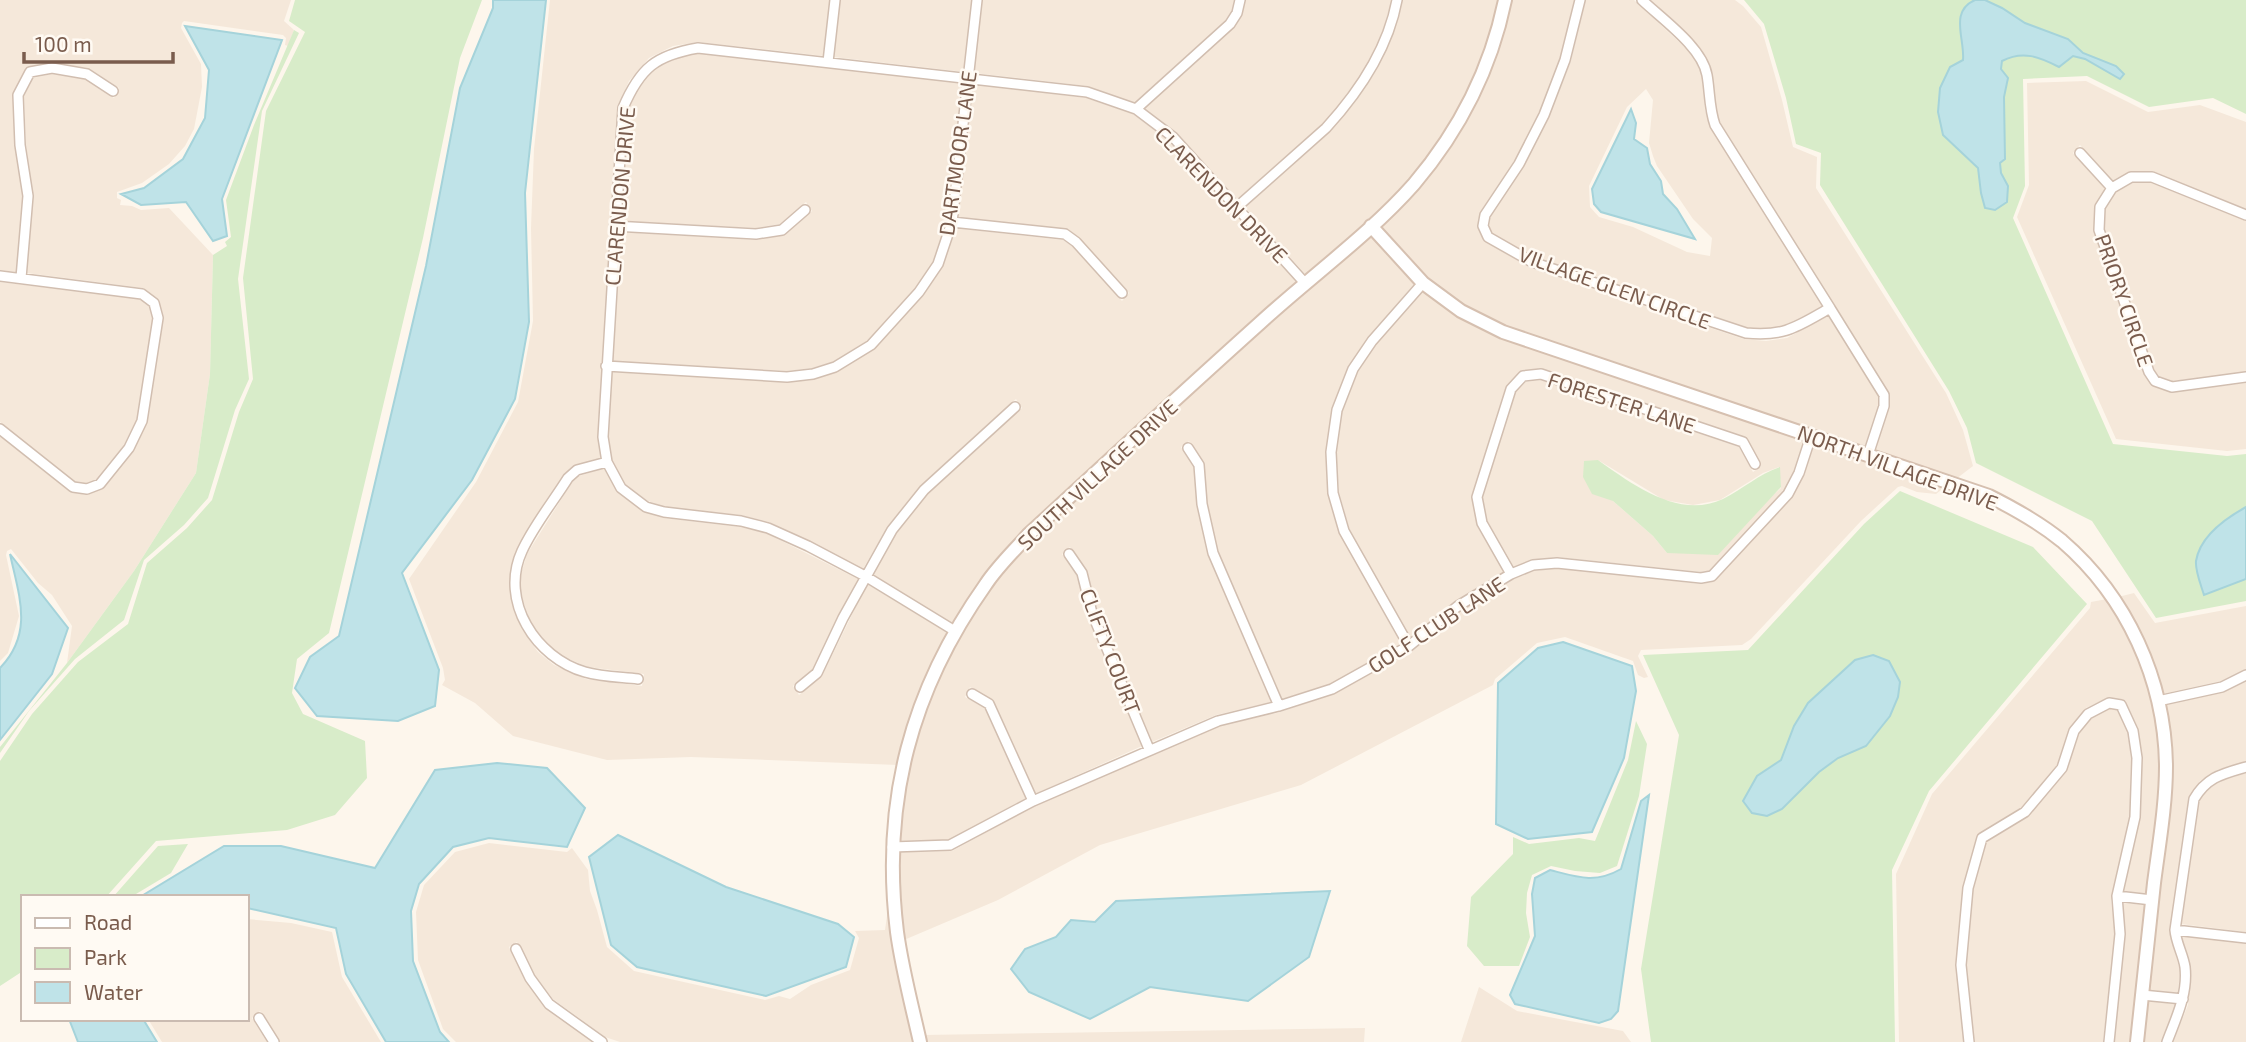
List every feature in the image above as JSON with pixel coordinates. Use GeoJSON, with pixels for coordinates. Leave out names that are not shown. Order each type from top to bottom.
{"type":"FeatureCollection","features":[{"type":"Feature","properties":{"kind":"street"},"geometry":{"type":"LineString","coordinates":[[828,62],[835,0]]}},
{"type":"Feature","properties":{"kind":"street","name":"DARTMOOR LANE"},"geometry":{"type":"LineString","coordinates":[[606,366],[787,377],[813,374],[835,367],[871,345],[919,292],[938,264],[952,222],[977,0]]}},
{"type":"Feature","properties":{"kind":"street"},"geometry":{"type":"LineString","coordinates":[[1136,109],[1230,24],[1237,13],[1240,0]]}},
{"type":"Feature","properties":{"kind":"street"},"geometry":{"type":"LineString","coordinates":[[1237,207],[1340,113],[1368,74],[1385,41],[1397,0]]}},
{"type":"Feature","properties":{"kind":"street","name":"SOUTH VILLAGE DRIVE"},"geometry":{"type":"LineString","coordinates":[[919,1042],[897,933],[892,847],[898,784],[911,733],[932,676],[955,631],[988,581],[1028,535],[1304,282],[1371,226],[1412,185],[1433,160],[1460,118],[1484,71],[1499,30],[1505,0]]}},
{"type":"Feature","properties":{"kind":"street","name":"VILLAGE GLEN CIRCLE"},"geometry":{"type":"LineString","coordinates":[[1580,0],[1566,60],[1544,115],[1519,164],[1485,215],[1483,226],[1488,237],[1532,262],[1746,333],[1766,335],[1787,332],[1830,308]]}},
{"type":"Feature","properties":{"kind":"street"},"geometry":{"type":"LineString","coordinates":[[1642,0],[1697,51],[1707,73],[1709,107],[1715,125],[1884,395],[1884,406],[1868,455]]}},
{"type":"Feature","properties":{"kind":"street","name":"CLARENDON DRIVE"},"geometry":{"type":"LineString","coordinates":[[955,631],[865,576],[768,528],[741,521],[664,512],[646,507],[621,488],[607,462],[603,436],[606,366],[623,108],[633,83],[651,63],[674,52],[698,48],[1087,92],[1136,109],[1173,137],[1304,282]]}},
{"type":"Feature","properties":{"kind":"street"},"geometry":{"type":"LineString","coordinates":[[21,278],[28,197],[20,145],[18,95],[30,72],[52,68],[88,74],[113,91]]}},
{"type":"Feature","properties":{"kind":"street"},"geometry":{"type":"LineString","coordinates":[[2080,153],[2112,188],[2131,177],[2152,177],[2246,215]]}},
{"type":"Feature","properties":{"kind":"street","name":"PRIORY CIRCLE"},"geometry":{"type":"LineString","coordinates":[[2112,188],[2100,207],[2099,230],[2149,372],[2155,381],[2172,387],[2246,377]]}},
{"type":"Feature","properties":{"kind":"street"},"geometry":{"type":"LineString","coordinates":[[614,226],[756,234],[782,230],[805,210]]}},
{"type":"Feature","properties":{"kind":"street"},"geometry":{"type":"LineString","coordinates":[[952,222],[1065,234],[1076,242],[1122,293]]}},
{"type":"Feature","properties":{"kind":"street","name":"NORTH VILLAGE DRIVE"},"geometry":{"type":"LineString","coordinates":[[1371,226],[1423,283],[1461,311],[1503,332],[1989,496],[2027,516],[2062,541],[2097,576],[2124,614],[2146,658],[2162,721],[2166,767],[2137,1042]]}},
{"type":"Feature","properties":{"kind":"street"},"geometry":{"type":"LineString","coordinates":[[0,276],[142,294],[154,303],[158,318],[142,421],[129,448],[100,484],[87,489],[73,487],[0,429]]}},
{"type":"Feature","properties":{"kind":"street"},"geometry":{"type":"LineString","coordinates":[[1409,646],[1344,531],[1334,493],[1331,452],[1337,410],[1353,369],[1372,341],[1423,283]]}},
{"type":"Feature","properties":{"kind":"street","name":"FORESTER LANE"},"geometry":{"type":"LineString","coordinates":[[1511,574],[1482,523],[1477,496],[1511,389],[1523,376],[1541,374],[1743,442],[1755,464]]}},
{"type":"Feature","properties":{"kind":"street"},"geometry":{"type":"LineString","coordinates":[[800,687],[817,673],[865,576],[892,530],[924,490],[1015,407]]}},
{"type":"Feature","properties":{"kind":"street","name":"GOLF CLUB LANE"},"geometry":{"type":"LineString","coordinates":[[892,847],[950,845],[1033,801],[1218,720],[1279,706],[1332,689],[1409,646],[1458,606],[1511,574],[1533,565],[1557,562],[1700,578],[1712,576],[1788,495],[1799,473],[1811,436]]}},
{"type":"Feature","properties":{"kind":"street"},"geometry":{"type":"LineString","coordinates":[[1188,448],[1199,466],[1202,504],[1213,554],[1279,706]]}},
{"type":"Feature","properties":{"kind":"street"},"geometry":{"type":"LineString","coordinates":[[607,462],[577,470],[568,478],[522,551],[516,573],[516,596],[526,626],[542,648],[556,660],[586,673],[638,679]]}},
{"type":"Feature","properties":{"kind":"street","name":"CLIFTY COURT"},"geometry":{"type":"LineString","coordinates":[[1069,554],[1082,573],[1092,612],[1149,749]]}},
{"type":"Feature","properties":{"kind":"street"},"geometry":{"type":"LineString","coordinates":[[2158,701],[2222,687],[2246,675]]}},
{"type":"Feature","properties":{"kind":"street"},"geometry":{"type":"LineString","coordinates":[[972,694],[989,704],[1033,801]]}},
{"type":"Feature","properties":{"kind":"street"},"geometry":{"type":"LineString","coordinates":[[1969,1042],[1961,965],[1968,888],[1982,838],[2025,812],[2062,768],[2074,731],[2088,714],[2109,703],[2121,705],[2133,731],[2137,758],[2135,817],[2116,896],[2120,934],[2109,1042]]}},
{"type":"Feature","properties":{"kind":"street"},"geometry":{"type":"LineString","coordinates":[[2167,1042],[2183,999],[2185,971],[2175,930],[2194,799],[2202,786],[2219,775],[2246,767]]}},
{"type":"Feature","properties":{"kind":"street"},"geometry":{"type":"LineString","coordinates":[[2116,896],[2152,900]]}},
{"type":"Feature","properties":{"kind":"street"},"geometry":{"type":"LineString","coordinates":[[2175,930],[2246,938]]}},
{"type":"Feature","properties":{"kind":"street"},"geometry":{"type":"LineString","coordinates":[[516,949],[530,978],[549,1004],[602,1042]]}},
{"type":"Feature","properties":{"kind":"street"},"geometry":{"type":"LineString","coordinates":[[2142,995],[2183,999]]}},
{"type":"Feature","properties":{"kind":"street"},"geometry":{"type":"LineString","coordinates":[[259,1018],[274,1042]]}},
{"type":"Feature","properties":{"kind":"shaded area"},"geometry":{"type":"Polygon","coordinates":[[[0,0],[291,0],[284,21],[294,30],[288,46],[285,45],[286,38],[283,35],[184,21],[182,23],[181,28],[201,64],[202,87],[194,129],[185,146],[169,164],[142,183],[117,192],[120,205],[141,210],[169,208],[213,255],[210,374],[196,473],[134,571],[67,663],[72,626],[52,595],[38,583],[11,549],[6,555],[19,616],[8,653],[0,661],[0,436],[70,492],[87,495],[102,489],[132,452],[147,421],[163,316],[157,298],[143,288],[27,273],[33,197],[26,144],[24,96],[33,78],[52,74],[86,79],[114,98],[119,88],[88,68],[51,63],[29,67],[14,92],[15,146],[23,197],[16,272],[0,270],[0,0]]]}},
{"type":"Feature","properties":{"kind":"shaded area"},"geometry":{"type":"Polygon","coordinates":[[[550,0],[830,0],[824,56],[698,42],[673,46],[649,58],[629,81],[618,107],[598,436],[601,458],[576,465],[565,473],[518,548],[511,572],[511,596],[521,628],[538,652],[554,665],[586,679],[642,686],[644,674],[588,667],[559,655],[546,644],[531,623],[521,595],[521,574],[527,554],[572,482],[579,476],[604,468],[618,493],[644,512],[664,518],[740,527],[766,533],[858,579],[813,670],[793,686],[799,695],[822,676],[867,584],[948,633],[927,674],[906,731],[898,765],[691,757],[607,760],[513,736],[475,703],[442,685],[445,680],[443,668],[409,579],[476,482],[518,402],[533,321],[531,228],[534,149],[550,0]]]}},
{"type":"Feature","properties":{"kind":"shaded area"},"geometry":{"type":"Polygon","coordinates":[[[840,0],[972,0],[964,72],[834,57],[840,0]]]}},
{"type":"Feature","properties":{"kind":"shaded area"},"geometry":{"type":"Polygon","coordinates":[[[982,0],[1234,0],[1232,11],[1226,20],[1135,103],[1087,86],[974,73],[982,0]]]}},
{"type":"Feature","properties":{"kind":"shaded area"},"geometry":{"type":"Polygon","coordinates":[[[1245,0],[1392,0],[1380,39],[1364,71],[1336,109],[1323,124],[1237,199],[1177,133],[1144,109],[1233,28],[1241,17],[1245,0]]]}},
{"type":"Feature","properties":{"kind":"shaded area"},"geometry":{"type":"Polygon","coordinates":[[[1402,0],[1500,0],[1494,29],[1479,69],[1461,106],[1429,156],[1409,181],[1367,222],[1305,274],[1245,207],[1330,132],[1356,101],[1389,44],[1402,0]]]}},
{"type":"Feature","properties":{"kind":"shaded area"},"geometry":{"type":"Polygon","coordinates":[[[1511,0],[1575,0],[1561,58],[1540,113],[1515,161],[1481,211],[1478,226],[1483,240],[1530,268],[1744,339],[1766,341],[1787,338],[1829,315],[1879,397],[1879,405],[1865,447],[1504,326],[1464,306],[1426,279],[1378,226],[1488,74],[1504,32],[1511,0]]]}},
{"type":"Feature","properties":{"kind":"shaded area"},"geometry":{"type":"Polygon","coordinates":[[[1585,0],[1634,0],[1693,55],[1702,75],[1705,110],[1711,128],[1823,306],[1785,326],[1747,328],[1534,257],[1492,233],[1490,217],[1523,167],[1549,117],[1571,61],[1585,0]],[[1646,89],[1627,107],[1589,186],[1590,207],[1599,217],[1633,227],[1687,252],[1710,256],[1712,238],[1693,219],[1653,156],[1649,143],[1653,100],[1646,89]]]}},
{"type":"Feature","properties":{"kind":"shaded area"},"geometry":{"type":"Polygon","coordinates":[[[1650,0],[1735,0],[1761,27],[1793,147],[1817,157],[1816,188],[1946,393],[1963,430],[1973,466],[1956,479],[1874,451],[1889,408],[1888,392],[1720,122],[1714,106],[1712,70],[1701,49],[1650,0]]]}},
{"type":"Feature","properties":{"kind":"shaded area"},"geometry":{"type":"Polygon","coordinates":[[[698,53],[963,83],[947,221],[933,262],[915,288],[868,340],[833,362],[787,371],[612,361],[619,232],[756,240],[785,235],[812,211],[806,202],[780,224],[756,228],[620,221],[628,109],[637,86],[654,68],[675,57],[698,53]]]}},
{"type":"Feature","properties":{"kind":"shaded area"},"geometry":{"type":"Polygon","coordinates":[[[2086,81],[2148,112],[2200,105],[2246,122],[2246,209],[2154,172],[2131,172],[2113,181],[2080,145],[2073,153],[2105,189],[2095,207],[2094,232],[2144,374],[2153,386],[2172,392],[2246,383],[2246,449],[2227,451],[2116,439],[2017,217],[2029,185],[2027,83],[2086,81]]]}},
{"type":"Feature","properties":{"kind":"shaded area"},"geometry":{"type":"Polygon","coordinates":[[[973,84],[1086,98],[1133,114],[1170,142],[1297,281],[1025,531],[953,624],[872,574],[896,534],[927,494],[1022,408],[1016,399],[920,486],[888,526],[863,569],[769,522],[741,515],[665,507],[648,501],[625,484],[611,460],[608,436],[611,372],[787,382],[813,380],[837,372],[874,349],[923,296],[943,266],[955,228],[1063,240],[1072,246],[1122,301],[1129,293],[1068,229],[958,217],[973,84]]]}},
{"type":"Feature","properties":{"kind":"shaded area"},"geometry":{"type":"Polygon","coordinates":[[[2132,183],[2151,183],[2246,221],[2246,372],[2172,381],[2158,376],[2153,369],[2104,228],[2105,209],[2115,192],[2132,183]]]}},
{"type":"Feature","properties":{"kind":"shaded area"},"geometry":{"type":"Polygon","coordinates":[[[1370,234],[1415,283],[1369,337],[1349,367],[1332,409],[1326,452],[1328,494],[1340,534],[1401,644],[1330,684],[1282,699],[1218,551],[1207,503],[1204,465],[1189,441],[1181,447],[1194,468],[1197,505],[1208,555],[1272,702],[1216,715],[1152,742],[1097,610],[1086,570],[1070,547],[1062,554],[1077,576],[1088,615],[1142,746],[1035,794],[993,701],[970,687],[965,697],[985,708],[1026,798],[949,840],[898,841],[904,785],[916,735],[937,679],[959,634],[992,585],[1031,539],[1304,289],[1370,234]]]}},
{"type":"Feature","properties":{"kind":"shaded area"},"geometry":{"type":"Polygon","coordinates":[[[0,282],[140,299],[150,307],[153,318],[137,419],[124,445],[97,479],[87,484],[75,482],[0,422],[0,282]]]}},
{"type":"Feature","properties":{"kind":"shaded area"},"geometry":{"type":"Polygon","coordinates":[[[1423,290],[1459,316],[1805,439],[1795,471],[1784,491],[1710,571],[1557,557],[1533,560],[1514,567],[1487,520],[1482,497],[1515,392],[1525,382],[1541,380],[1739,447],[1753,472],[1761,466],[1744,437],[1543,369],[1522,370],[1506,387],[1472,495],[1477,526],[1504,572],[1455,602],[1410,638],[1349,528],[1339,492],[1336,452],[1342,412],[1358,372],[1376,344],[1423,290]],[[1598,460],[1613,501],[1653,536],[1667,553],[1763,504],[1781,488],[1779,467],[1763,473],[1720,500],[1693,505],[1664,500],[1598,460]]]}},
{"type":"Feature","properties":{"kind":"shaded area"},"geometry":{"type":"Polygon","coordinates":[[[1814,443],[1945,487],[1936,494],[1898,487],[1861,521],[1751,639],[1742,645],[1641,650],[1638,656],[1648,677],[1644,678],[1638,675],[1633,661],[1565,637],[1537,643],[1495,679],[1493,685],[1301,785],[1100,845],[998,900],[904,940],[898,852],[952,851],[1035,806],[1219,726],[1277,713],[1334,694],[1408,654],[1461,611],[1514,579],[1534,571],[1557,568],[1700,584],[1713,582],[1791,499],[1804,475],[1814,443]]]}},
{"type":"Feature","properties":{"kind":"shaded area"},"geometry":{"type":"Polygon","coordinates":[[[2134,593],[2155,623],[2246,606],[2246,669],[2221,681],[2162,694],[2151,655],[2118,597],[2134,593]]]}},
{"type":"Feature","properties":{"kind":"shaded area"},"geometry":{"type":"Polygon","coordinates":[[[2107,599],[2120,617],[2141,661],[2157,722],[2161,767],[2148,894],[2123,891],[2140,819],[2142,757],[2138,728],[2122,699],[2107,698],[2086,708],[2070,727],[2058,765],[2022,807],[1977,836],[1963,888],[1956,964],[1964,1042],[1899,1042],[1896,874],[1932,794],[2090,608],[2091,602],[2107,599]]]}},
{"type":"Feature","properties":{"kind":"shaded area"},"geometry":{"type":"Polygon","coordinates":[[[2246,682],[2246,761],[2217,770],[2200,781],[2190,796],[2187,807],[2170,934],[2180,971],[2178,993],[2148,990],[2164,705],[2224,692],[2246,682]]]}},
{"type":"Feature","properties":{"kind":"shaded area"},"geometry":{"type":"Polygon","coordinates":[[[2110,709],[2118,710],[2128,733],[2131,758],[2130,817],[2111,901],[2115,934],[2103,1042],[1974,1042],[1966,965],[1973,889],[1986,842],[2029,816],[2066,771],[2078,734],[2091,718],[2110,709]]]}},
{"type":"Feature","properties":{"kind":"shaded area"},"geometry":{"type":"Polygon","coordinates":[[[2246,773],[2246,932],[2181,924],[2199,802],[2206,790],[2221,781],[2246,773]]]}},
{"type":"Feature","properties":{"kind":"shaded area"},"geometry":{"type":"Polygon","coordinates":[[[489,843],[567,852],[572,848],[588,870],[590,891],[607,947],[634,971],[765,1000],[779,996],[790,999],[811,985],[850,970],[859,938],[855,931],[885,930],[890,895],[914,1042],[620,1042],[605,1037],[553,999],[534,975],[517,942],[509,947],[526,981],[545,1007],[593,1042],[456,1042],[443,1029],[418,960],[416,912],[424,885],[455,852],[489,843]]]}},
{"type":"Feature","properties":{"kind":"shaded area"},"geometry":{"type":"Polygon","coordinates":[[[2122,903],[2146,905],[2131,1042],[2114,1042],[2125,934],[2122,903]]]}},
{"type":"Feature","properties":{"kind":"shaded area"},"geometry":{"type":"Polygon","coordinates":[[[248,919],[291,923],[332,932],[342,977],[381,1042],[280,1042],[260,1011],[252,1018],[267,1042],[162,1042],[149,1021],[248,1021],[248,919]]]}},
{"type":"Feature","properties":{"kind":"shaded area"},"geometry":{"type":"Polygon","coordinates":[[[2181,936],[2246,943],[2246,1042],[2173,1042],[2188,1005],[2189,994],[2190,969],[2181,936]]]}},
{"type":"Feature","properties":{"kind":"shaded area"},"geometry":{"type":"Polygon","coordinates":[[[1479,987],[1517,1011],[1623,1031],[1631,1042],[1461,1042],[1479,987]]]}},
{"type":"Feature","properties":{"kind":"shaded area"},"geometry":{"type":"Polygon","coordinates":[[[2146,1001],[2176,1004],[2162,1042],[2142,1042],[2146,1001]]]}},
{"type":"Feature","properties":{"kind":"shaded area"},"geometry":{"type":"Polygon","coordinates":[[[1365,1028],[1364,1042],[925,1042],[923,1035],[1365,1028]]]}},
{"type":"Feature","properties":{"kind":"green space"},"geometry":{"type":"Polygon","coordinates":[[[295,0],[482,0],[460,58],[423,238],[329,633],[297,659],[292,693],[303,714],[365,741],[367,778],[335,815],[287,830],[156,841],[108,895],[21,895],[21,972],[0,986],[0,761],[32,714],[78,662],[128,624],[147,563],[187,528],[212,500],[239,412],[253,379],[243,278],[266,111],[305,32],[289,21],[295,0]]]}},
{"type":"Feature","properties":{"kind":"green space"},"geometry":{"type":"Polygon","coordinates":[[[1744,0],[2246,0],[2246,114],[2213,98],[2149,107],[2087,76],[2023,79],[2025,186],[2013,218],[2113,444],[2227,456],[2246,454],[2246,601],[2156,618],[2092,521],[1976,463],[1967,428],[1949,391],[1820,185],[1821,153],[1796,144],[1786,98],[1764,24],[1744,0]]]}},
{"type":"Feature","properties":{"kind":"green space"},"geometry":{"type":"Polygon","coordinates":[[[294,30],[299,33],[262,111],[238,279],[249,379],[235,410],[208,498],[184,525],[144,560],[124,620],[75,659],[29,711],[0,753],[0,747],[67,663],[134,571],[196,473],[210,374],[213,255],[227,246],[225,242],[231,237],[226,200],[294,30]]]}},
{"type":"Feature","properties":{"kind":"green space"},"geometry":{"type":"Polygon","coordinates":[[[1598,460],[1657,496],[1690,505],[1723,499],[1780,467],[1781,487],[1718,555],[1667,553],[1653,536],[1613,501],[1592,494],[1583,477],[1584,461],[1598,460]]]}},
{"type":"Feature","properties":{"kind":"green space"},"geometry":{"type":"Polygon","coordinates":[[[1900,491],[2033,547],[2087,604],[1929,791],[1892,870],[1895,1042],[1651,1042],[1641,969],[1679,735],[1643,655],[1748,650],[1864,524],[1900,491]]]}},
{"type":"Feature","properties":{"kind":"green space"},"geometry":{"type":"Polygon","coordinates":[[[1636,721],[1647,744],[1639,796],[1617,866],[1600,873],[1551,866],[1532,875],[1527,893],[1526,913],[1530,937],[1519,966],[1484,966],[1467,946],[1471,897],[1513,854],[1513,837],[1529,844],[1579,838],[1595,841],[1628,760],[1636,721]]]}},
{"type":"Feature","properties":{"kind":"green space"},"geometry":{"type":"Polygon","coordinates":[[[188,844],[171,873],[134,895],[115,895],[158,846],[188,844]]]}},
{"type":"Feature","properties":{"kind":"water"},"geometry":{"type":"Polygon","coordinates":[[[493,0],[546,0],[525,193],[529,322],[515,399],[472,480],[402,573],[439,670],[435,706],[398,721],[317,716],[295,688],[310,657],[339,636],[426,266],[460,88],[493,8],[493,0]]]}},
{"type":"Feature","properties":{"kind":"water"},"geometry":{"type":"Polygon","coordinates":[[[1975,0],[1985,0],[2025,23],[2068,39],[2083,53],[2116,66],[2124,74],[2120,79],[2085,59],[2073,56],[2059,67],[2024,55],[2002,61],[2001,69],[2008,78],[2004,97],[2005,159],[2000,163],[2001,173],[2008,186],[2007,202],[1995,210],[1985,208],[1978,168],[1943,135],[1938,112],[1940,88],[1950,67],[1963,60],[1960,26],[1962,11],[1975,0]]]}},
{"type":"Feature","properties":{"kind":"water"},"geometry":{"type":"Polygon","coordinates":[[[185,26],[282,40],[222,199],[227,236],[213,241],[186,202],[141,205],[121,194],[144,188],[183,159],[205,118],[209,70],[185,26]]]}},
{"type":"Feature","properties":{"kind":"water"},"geometry":{"type":"Polygon","coordinates":[[[1631,109],[1636,123],[1634,139],[1647,148],[1650,164],[1661,181],[1663,194],[1677,209],[1695,239],[1601,212],[1594,204],[1592,189],[1631,109]]]}},
{"type":"Feature","properties":{"kind":"water"},"geometry":{"type":"Polygon","coordinates":[[[2246,507],[2246,579],[2204,595],[2196,569],[2198,552],[2215,529],[2246,507]]]}},
{"type":"Feature","properties":{"kind":"water"},"geometry":{"type":"Polygon","coordinates":[[[10,554],[68,628],[52,674],[0,740],[0,668],[11,655],[17,641],[21,614],[10,554]]]}},
{"type":"Feature","properties":{"kind":"water"},"geometry":{"type":"Polygon","coordinates":[[[1563,642],[1632,666],[1636,691],[1624,758],[1592,832],[1528,839],[1496,824],[1498,683],[1538,648],[1563,642]]]}},
{"type":"Feature","properties":{"kind":"water"},"geometry":{"type":"Polygon","coordinates":[[[1873,655],[1889,661],[1900,682],[1898,697],[1890,716],[1866,746],[1838,758],[1819,772],[1782,809],[1767,816],[1752,813],[1743,801],[1757,776],[1781,760],[1794,726],[1808,703],[1855,660],[1873,655]]]}},
{"type":"Feature","properties":{"kind":"water"},"geometry":{"type":"Polygon","coordinates":[[[497,763],[547,768],[585,808],[567,847],[489,838],[453,847],[419,884],[411,911],[413,961],[440,1032],[449,1042],[386,1042],[346,974],[336,928],[248,908],[248,895],[143,895],[224,846],[281,846],[375,868],[435,770],[497,763]]]}},
{"type":"Feature","properties":{"kind":"water"},"geometry":{"type":"Polygon","coordinates":[[[1649,795],[1618,1011],[1611,1019],[1599,1023],[1515,1004],[1510,995],[1535,936],[1532,894],[1535,878],[1550,870],[1594,878],[1621,869],[1641,801],[1649,795]]]}},
{"type":"Feature","properties":{"kind":"water"},"geometry":{"type":"Polygon","coordinates":[[[618,835],[726,887],[838,924],[854,937],[846,967],[766,996],[637,967],[611,945],[589,857],[618,835]]]}},
{"type":"Feature","properties":{"kind":"water"},"geometry":{"type":"Polygon","coordinates":[[[1330,891],[1309,957],[1248,1001],[1150,987],[1090,1019],[1029,992],[1011,969],[1025,949],[1056,937],[1071,920],[1095,922],[1116,901],[1330,891]]]}},
{"type":"Feature","properties":{"kind":"water"},"geometry":{"type":"Polygon","coordinates":[[[70,1021],[144,1021],[157,1042],[78,1042],[70,1021]]]}}]}
